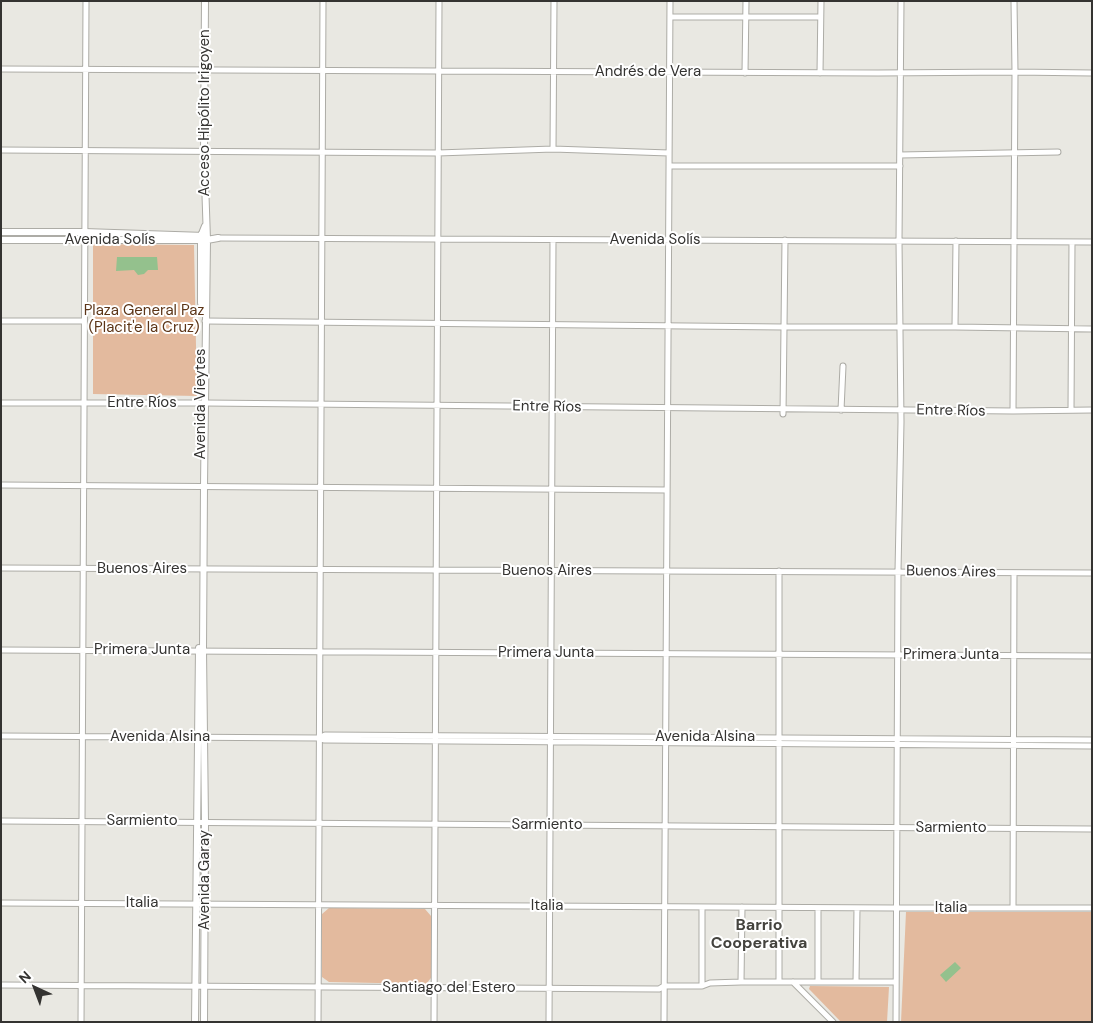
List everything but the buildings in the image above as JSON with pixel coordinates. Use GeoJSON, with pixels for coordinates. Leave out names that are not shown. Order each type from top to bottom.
{"type":"FeatureCollection","features":[{"type":"Feature","properties":{"kind":"main road","name":"Acceso Hipólito Irigoyen"},"geometry":{"type":"LineString","coordinates":[[205,1],[205,225]]}},
{"type":"Feature","properties":{"kind":"main road","name":"Avenida Vieytes"},"geometry":{"type":"LineString","coordinates":[[201,738],[205,225]]}},
{"type":"Feature","properties":{"kind":"main road","name":"Avenida Solís"},"geometry":{"type":"LineString","coordinates":[[1,232],[84,236],[218,238]]}},
{"type":"Feature","properties":{"kind":"main road","name":"Avenida Solís"},"geometry":{"type":"LineString","coordinates":[[1,240],[84,236]]}},
{"type":"Feature","properties":{"kind":"main road","name":"Avenida Vieytes"},"geometry":{"type":"LineString","coordinates":[[203,403],[205,321],[204,238]]}},
{"type":"Feature","properties":{"kind":"main road","name":"Avenida Garay"},"geometry":{"type":"LineString","coordinates":[[195,1022],[196,822],[201,738]]}},
{"type":"Feature","properties":{"kind":"main road","name":"Avenida Garay"},"geometry":{"type":"LineString","coordinates":[[201,738],[205,822],[204,1022]]}},
{"type":"Feature","properties":{"kind":"street"},"geometry":{"type":"LineString","coordinates":[[81,1022],[86,1]]}},
{"type":"Feature","properties":{"kind":"street"},"geometry":{"type":"LineString","coordinates":[[318,1022],[323,1]]}},
{"type":"Feature","properties":{"kind":"street"},"geometry":{"type":"LineString","coordinates":[[434,1022],[439,1]]}},
{"type":"Feature","properties":{"kind":"street"},"geometry":{"type":"LineString","coordinates":[[554,1],[554,149]]}},
{"type":"Feature","properties":{"kind":"street"},"geometry":{"type":"LineString","coordinates":[[664,1022],[670,1]]}},
{"type":"Feature","properties":{"kind":"street"},"geometry":{"type":"LineString","coordinates":[[745,73],[746,1]]}},
{"type":"Feature","properties":{"kind":"street"},"geometry":{"type":"LineString","coordinates":[[820,73],[821,1]]}},
{"type":"Feature","properties":{"kind":"street"},"geometry":{"type":"LineString","coordinates":[[896,1022],[895,908],[900,410],[901,1]]}},
{"type":"Feature","properties":{"kind":"street"},"geometry":{"type":"LineString","coordinates":[[1014,1],[1014,412]]}},
{"type":"Feature","properties":{"kind":"street"},"geometry":{"type":"LineString","coordinates":[[670,17],[820,17]]}},
{"type":"Feature","properties":{"kind":"street","name":"Andrés de Vera"},"geometry":{"type":"LineString","coordinates":[[1,69],[1092,73]]}},
{"type":"Feature","properties":{"kind":"street"},"geometry":{"type":"LineString","coordinates":[[1,150],[438,153],[554,149],[669,153]]}},
{"type":"Feature","properties":{"kind":"street"},"geometry":{"type":"LineString","coordinates":[[900,155],[1058,152]]}},
{"type":"Feature","properties":{"kind":"street"},"geometry":{"type":"LineString","coordinates":[[669,166],[900,166]]}},
{"type":"Feature","properties":{"kind":"street","name":"Avenida Solís"},"geometry":{"type":"LineString","coordinates":[[218,238],[1092,242]]}},
{"type":"Feature","properties":{"kind":"street"},"geometry":{"type":"LineString","coordinates":[[549,1022],[553,240]]}},
{"type":"Feature","properties":{"kind":"street"},"geometry":{"type":"LineString","coordinates":[[783,412],[785,240]]}},
{"type":"Feature","properties":{"kind":"street"},"geometry":{"type":"LineString","coordinates":[[955,327],[956,241]]}},
{"type":"Feature","properties":{"kind":"street"},"geometry":{"type":"LineString","coordinates":[[1070,410],[1072,242]]}},
{"type":"Feature","properties":{"kind":"street"},"geometry":{"type":"LineString","coordinates":[[1,321],[84,321]]}},
{"type":"Feature","properties":{"kind":"street"},"geometry":{"type":"LineString","coordinates":[[205,321],[1092,329]]}},
{"type":"Feature","properties":{"kind":"street"},"geometry":{"type":"LineString","coordinates":[[841,410],[843,366]]}},
{"type":"Feature","properties":{"kind":"street","name":"Entre Ríos"},"geometry":{"type":"LineString","coordinates":[[1,402],[437,405],[667,408],[783,412],[841,410],[1014,412],[1092,410]]}},
{"type":"Feature","properties":{"kind":"street"},"geometry":{"type":"LineString","coordinates":[[1,485],[667,490]]}},
{"type":"Feature","properties":{"kind":"street","name":"Buenos Aires"},"geometry":{"type":"LineString","coordinates":[[1,568],[1092,573]]}},
{"type":"Feature","properties":{"kind":"street"},"geometry":{"type":"LineString","coordinates":[[779,571],[779,981]]}},
{"type":"Feature","properties":{"kind":"street"},"geometry":{"type":"LineString","coordinates":[[1013,908],[1014,572]]}},
{"type":"Feature","properties":{"kind":"street","name":"Primera Junta"},"geometry":{"type":"LineString","coordinates":[[1,650],[1092,656]]}},
{"type":"Feature","properties":{"kind":"street","name":"Avenida Alsina"},"geometry":{"type":"LineString","coordinates":[[1,736],[319,738],[324,740],[435,738],[1014,742],[1092,740]]}},
{"type":"Feature","properties":{"kind":"street","name":"Avenida Alsina"},"geometry":{"type":"LineString","coordinates":[[1014,742],[1092,746]]}},
{"type":"Feature","properties":{"kind":"street","name":"Sarmiento"},"geometry":{"type":"LineString","coordinates":[[1,821],[1092,829]]}},
{"type":"Feature","properties":{"kind":"street","name":"Italia"},"geometry":{"type":"LineString","coordinates":[[1,903],[1092,908]]}},
{"type":"Feature","properties":{"kind":"street"},"geometry":{"type":"LineString","coordinates":[[702,907],[702,986]]}},
{"type":"Feature","properties":{"kind":"street"},"geometry":{"type":"LineString","coordinates":[[741,982],[742,907]]}},
{"type":"Feature","properties":{"kind":"street"},"geometry":{"type":"LineString","coordinates":[[818,908],[818,982]]}},
{"type":"Feature","properties":{"kind":"street"},"geometry":{"type":"LineString","coordinates":[[856,982],[857,908]]}},
{"type":"Feature","properties":{"kind":"street"},"geometry":{"type":"LineString","coordinates":[[793,981],[833,1022]]}},
{"type":"Feature","properties":{"kind":"street","name":"Santiago del Estero"},"geometry":{"type":"LineString","coordinates":[[1,986],[659,989],[664,986],[702,986],[710,983],[741,982],[896,982]]}},
{"type":"Feature","properties":{"kind":"green space","name":"Plaza General Paz (Placit'e la Cruz)"},"geometry":{"type":"Polygon","coordinates":[[[93,244],[194,245],[197,396],[93,394],[93,244]]]}},
{"type":"Feature","properties":{"kind":"green space"},"geometry":{"type":"Polygon","coordinates":[[[329,908],[425,909],[431,916],[431,978],[426,984],[329,982],[322,977],[322,914],[329,908]]]}},
{"type":"Feature","properties":{"kind":"green space"},"geometry":{"type":"Polygon","coordinates":[[[906,912],[1092,912],[1092,1022],[901,1022],[906,912]]]}},
{"type":"Feature","properties":{"kind":"green space"},"geometry":{"type":"Polygon","coordinates":[[[810,986],[889,987],[887,1022],[841,1022],[809,989],[810,986]]]}},
{"type":"Feature","properties":{"kind":"shaded area"},"geometry":{"type":"Polygon","coordinates":[[[117,257],[157,257],[158,270],[148,270],[144,274],[138,275],[134,270],[116,271],[117,257]]]}},
{"type":"Feature","properties":{"kind":"shaded area"},"geometry":{"type":"Polygon","coordinates":[[[955,962],[961,968],[946,982],[940,975],[955,962]]]}},
{"type":"Feature","properties":{"kind":"district","name":"Barrio Cooperativa"},"geometry":{"type":"Point","coordinates":[759,935]}}]}
